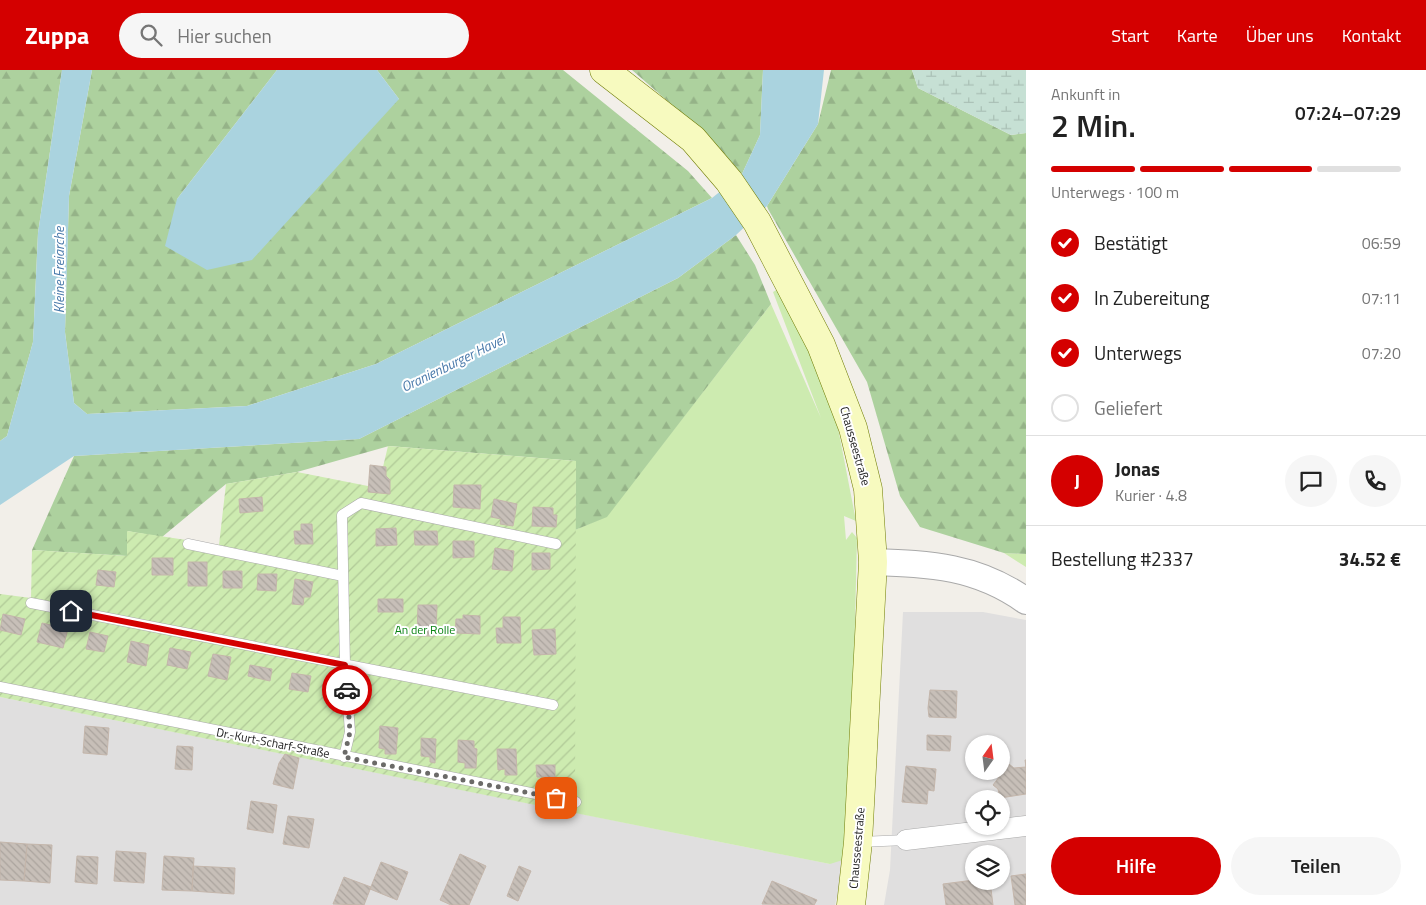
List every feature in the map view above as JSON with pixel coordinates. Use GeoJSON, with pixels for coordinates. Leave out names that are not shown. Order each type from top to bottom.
{"type":"FeatureCollection","features":[{"type":"Feature","properties":{"kind":"main road","name":"Chausseestraße"},"geometry":{"type":"LineString","coordinates":[[604,70],[693,139],[729,182],[757,222],[821,345],[853,428],[868,489],[873,562],[858,842],[851,905]]}},
{"type":"Feature","properties":{"kind":"street"},"geometry":{"type":"LineString","coordinates":[[873,562],[954,569],[982,576],[1008,589],[1026,601]]}},
{"type":"Feature","properties":{"kind":"street"},"geometry":{"type":"LineString","coordinates":[[906,840],[1026,826]]}},
{"type":"Feature","properties":{"kind":"lane"},"geometry":{"type":"LineString","coordinates":[[344,757],[350,732],[345,665],[342,515],[361,503],[556,544]]}},
{"type":"Feature","properties":{"kind":"lane"},"geometry":{"type":"LineString","coordinates":[[188,544],[343,576]]}},
{"type":"Feature","properties":{"kind":"lane"},"geometry":{"type":"LineString","coordinates":[[32,603],[553,705]]}},
{"type":"Feature","properties":{"kind":"lane","name":"Dr.-Kurt-Scharf-Straße"},"geometry":{"type":"LineString","coordinates":[[0,687],[576,802]]}},
{"type":"Feature","properties":{"kind":"lane"},"geometry":{"type":"LineString","coordinates":[[858,842],[906,840]]}},
{"type":"Feature","properties":{"kind":"shaded area"},"geometry":{"type":"Polygon","coordinates":[[[903,612],[983,612],[1026,620],[1026,905],[884,905],[890,870],[903,612]]]}},
{"type":"Feature","properties":{"kind":"shaded area"},"geometry":{"type":"Polygon","coordinates":[[[0,697],[830,864],[836,857],[846,859],[835,905],[0,905],[0,697]]]}},
{"type":"Feature","properties":{"kind":"green space"},"geometry":{"type":"Polygon","coordinates":[[[0,70],[62,70],[38,233],[33,342],[7,436],[0,441],[0,70]]]}},
{"type":"Feature","properties":{"kind":"green space"},"geometry":{"type":"Polygon","coordinates":[[[92,70],[277,70],[177,199],[399,99],[377,70],[563,70],[688,171],[712,198],[376,364],[247,406],[87,414],[74,403],[65,332],[69,196],[92,70]]]}},
{"type":"Feature","properties":{"kind":"green space"},"geometry":{"type":"Polygon","coordinates":[[[632,70],[763,70],[760,135],[742,174],[711,139],[632,70]]]}},
{"type":"Feature","properties":{"kind":"green space"},"geometry":{"type":"Polygon","coordinates":[[[831,70],[912,70],[918,88],[1011,135],[1026,133],[1026,554],[1004,553],[920,527],[900,496],[867,382],[768,209],[767,206],[818,124],[831,70]]]}},
{"type":"Feature","properties":{"kind":"green space"},"geometry":{"type":"Polygon","coordinates":[[[912,70],[1026,70],[1026,133],[1011,135],[918,88],[912,70]]]}},
{"type":"Feature","properties":{"kind":"green space"},"geometry":{"type":"Polygon","coordinates":[[[736,235],[755,265],[771,304],[607,517],[575,530],[576,461],[389,446],[297,472],[226,484],[162,537],[127,531],[127,556],[32,550],[74,456],[359,439],[678,278],[736,235]]]}},
{"type":"Feature","properties":{"kind":"green space"},"geometry":{"type":"Polygon","coordinates":[[[778,289],[808,346],[838,428],[856,521],[844,516],[846,540],[852,532],[857,538],[853,710],[846,859],[830,864],[575,813],[575,530],[607,516],[771,304],[821,418],[773,292],[778,289]]]}},
{"type":"Feature","properties":{"kind":"green space","name":"An der Rolle"},"geometry":{"type":"Polygon","coordinates":[[[388,446],[576,461],[575,813],[0,697],[0,594],[31,598],[32,550],[127,556],[127,531],[219,545],[226,484],[297,472],[378,488],[388,446]]]}},
{"type":"Feature","properties":{"kind":"green space"},"geometry":{"type":"Polygon","coordinates":[[[1004,553],[1026,554],[1026,567],[1004,553]]]}},
{"type":"Feature","properties":{"kind":"water"},"geometry":{"type":"Polygon","coordinates":[[[62,70],[92,70],[69,196],[65,332],[74,403],[87,414],[247,406],[376,364],[712,198],[742,174],[760,135],[763,70],[824,70],[818,124],[767,206],[736,235],[678,278],[359,439],[74,456],[0,505],[0,441],[7,436],[33,342],[38,233],[62,70]]]}},
{"type":"Feature","properties":{"kind":"water"},"geometry":{"type":"Polygon","coordinates":[[[277,70],[377,70],[399,99],[252,260],[207,270],[165,246],[177,199],[277,70]]]}},
{"type":"Feature","properties":{"kind":"building"},"geometry":{"type":"Polygon","coordinates":[[[370,465],[386,467],[386,476],[390,480],[390,494],[368,492],[370,465]]]}},
{"type":"Feature","properties":{"kind":"building"},"geometry":{"type":"Polygon","coordinates":[[[454,485],[481,485],[480,509],[453,507],[454,485]]]}},
{"type":"Feature","properties":{"kind":"building"},"geometry":{"type":"Polygon","coordinates":[[[262,497],[263,511],[240,513],[239,499],[262,497]]]}},
{"type":"Feature","properties":{"kind":"building"},"geometry":{"type":"Polygon","coordinates":[[[494,499],[517,504],[513,526],[500,524],[501,519],[491,517],[494,499]]]}},
{"type":"Feature","properties":{"kind":"building"},"geometry":{"type":"Polygon","coordinates":[[[533,507],[553,508],[553,515],[557,515],[556,527],[532,526],[533,507]]]}},
{"type":"Feature","properties":{"kind":"building"},"geometry":{"type":"Polygon","coordinates":[[[301,524],[312,524],[313,544],[295,544],[294,531],[301,531],[301,524]]]}},
{"type":"Feature","properties":{"kind":"building"},"geometry":{"type":"Polygon","coordinates":[[[396,528],[397,545],[376,546],[376,529],[396,528]]]}},
{"type":"Feature","properties":{"kind":"building"},"geometry":{"type":"Polygon","coordinates":[[[414,531],[437,531],[438,545],[415,545],[414,531]]]}},
{"type":"Feature","properties":{"kind":"building"},"geometry":{"type":"Polygon","coordinates":[[[453,541],[474,541],[474,557],[453,558],[453,541]]]}},
{"type":"Feature","properties":{"kind":"building"},"geometry":{"type":"Polygon","coordinates":[[[495,548],[514,551],[512,571],[492,569],[495,548]]]}},
{"type":"Feature","properties":{"kind":"building"},"geometry":{"type":"Polygon","coordinates":[[[532,553],[550,553],[550,569],[532,570],[532,553]]]}},
{"type":"Feature","properties":{"kind":"building"},"geometry":{"type":"Polygon","coordinates":[[[152,558],[173,558],[173,575],[152,575],[152,558]]]}},
{"type":"Feature","properties":{"kind":"building"},"geometry":{"type":"Polygon","coordinates":[[[188,562],[207,562],[207,586],[188,586],[188,562]]]}},
{"type":"Feature","properties":{"kind":"building"},"geometry":{"type":"Polygon","coordinates":[[[98,570],[116,572],[114,587],[96,585],[98,570]]]}},
{"type":"Feature","properties":{"kind":"building"},"geometry":{"type":"Polygon","coordinates":[[[223,571],[242,571],[242,588],[223,588],[223,571]]]}},
{"type":"Feature","properties":{"kind":"building"},"geometry":{"type":"Polygon","coordinates":[[[258,574],[277,574],[276,591],[257,590],[258,574]]]}},
{"type":"Feature","properties":{"kind":"building"},"geometry":{"type":"Polygon","coordinates":[[[295,579],[313,582],[310,597],[304,597],[303,605],[292,604],[295,579]]]}},
{"type":"Feature","properties":{"kind":"building"},"geometry":{"type":"Polygon","coordinates":[[[378,599],[403,599],[403,612],[378,612],[378,599]]]}},
{"type":"Feature","properties":{"kind":"building"},"geometry":{"type":"Polygon","coordinates":[[[418,605],[437,605],[436,636],[417,636],[418,605]]]}},
{"type":"Feature","properties":{"kind":"building"},"geometry":{"type":"Polygon","coordinates":[[[3,614],[25,619],[21,635],[0,630],[3,614]]]}},
{"type":"Feature","properties":{"kind":"building"},"geometry":{"type":"Polygon","coordinates":[[[463,615],[480,616],[480,634],[455,633],[456,619],[463,619],[463,615]]]}},
{"type":"Feature","properties":{"kind":"building"},"geometry":{"type":"Polygon","coordinates":[[[503,617],[520,617],[521,643],[497,643],[496,628],[503,628],[503,617]]]}},
{"type":"Feature","properties":{"kind":"building"},"geometry":{"type":"Polygon","coordinates":[[[42,623],[68,629],[63,648],[37,642],[42,623]]]}},
{"type":"Feature","properties":{"kind":"building"},"geometry":{"type":"Polygon","coordinates":[[[555,629],[556,654],[534,655],[532,630],[555,629]]]}},
{"type":"Feature","properties":{"kind":"building"},"geometry":{"type":"Polygon","coordinates":[[[90,632],[108,636],[104,652],[86,649],[90,632]]]}},
{"type":"Feature","properties":{"kind":"building"},"geometry":{"type":"Polygon","coordinates":[[[131,641],[149,645],[146,666],[127,662],[131,641]]]}},
{"type":"Feature","properties":{"kind":"building"},"geometry":{"type":"Polygon","coordinates":[[[170,648],[191,652],[187,669],[167,665],[170,648]]]}},
{"type":"Feature","properties":{"kind":"building"},"geometry":{"type":"Polygon","coordinates":[[[213,654],[231,657],[227,680],[208,676],[213,654]]]}},
{"type":"Feature","properties":{"kind":"building"},"geometry":{"type":"Polygon","coordinates":[[[250,665],[272,669],[270,681],[248,676],[250,665]]]}},
{"type":"Feature","properties":{"kind":"building"},"geometry":{"type":"Polygon","coordinates":[[[292,673],[311,676],[308,692],[289,689],[292,673]]]}},
{"type":"Feature","properties":{"kind":"building"},"geometry":{"type":"Polygon","coordinates":[[[930,690],[957,691],[956,718],[929,717],[930,690]]]}},
{"type":"Feature","properties":{"kind":"building"},"geometry":{"type":"Polygon","coordinates":[[[85,726],[109,728],[107,755],[83,753],[85,726]]]}},
{"type":"Feature","properties":{"kind":"building"},"geometry":{"type":"Polygon","coordinates":[[[380,726],[398,728],[396,754],[385,754],[385,749],[379,748],[380,726]]]}},
{"type":"Feature","properties":{"kind":"building"},"geometry":{"type":"Polygon","coordinates":[[[927,735],[951,736],[950,751],[927,750],[927,735]]]}},
{"type":"Feature","properties":{"kind":"building"},"geometry":{"type":"Polygon","coordinates":[[[421,738],[436,739],[435,763],[430,762],[430,757],[421,756],[421,738]]]}},
{"type":"Feature","properties":{"kind":"building"},"geometry":{"type":"Polygon","coordinates":[[[458,740],[474,741],[474,748],[477,749],[476,768],[465,768],[465,763],[458,762],[458,740]]]}},
{"type":"Feature","properties":{"kind":"building"},"geometry":{"type":"Polygon","coordinates":[[[177,746],[193,747],[192,770],[175,769],[177,746]]]}},
{"type":"Feature","properties":{"kind":"building"},"geometry":{"type":"Polygon","coordinates":[[[497,749],[516,749],[517,775],[505,775],[505,769],[498,770],[497,749]]]}},
{"type":"Feature","properties":{"kind":"building"},"geometry":{"type":"Polygon","coordinates":[[[285,754],[299,758],[293,789],[273,784],[279,763],[285,754]]]}},
{"type":"Feature","properties":{"kind":"building"},"geometry":{"type":"Polygon","coordinates":[[[536,765],[555,765],[555,781],[544,782],[544,777],[537,777],[536,765]]]}},
{"type":"Feature","properties":{"kind":"building"},"geometry":{"type":"Polygon","coordinates":[[[1010,765],[1014,768],[1026,767],[1026,794],[1010,796],[1010,790],[998,790],[993,785],[997,780],[1010,780],[1010,765]]]}},
{"type":"Feature","properties":{"kind":"building"},"geometry":{"type":"Polygon","coordinates":[[[906,766],[936,769],[934,791],[928,790],[927,804],[902,802],[906,766]]]}},
{"type":"Feature","properties":{"kind":"building"},"geometry":{"type":"Polygon","coordinates":[[[251,801],[277,805],[273,833],[247,829],[251,801]]]}},
{"type":"Feature","properties":{"kind":"building"},"geometry":{"type":"Polygon","coordinates":[[[288,816],[314,819],[309,848],[283,844],[288,816]]]}},
{"type":"Feature","properties":{"kind":"building"},"geometry":{"type":"Polygon","coordinates":[[[0,842],[27,844],[24,881],[0,880],[0,842]]]}},
{"type":"Feature","properties":{"kind":"building"},"geometry":{"type":"Polygon","coordinates":[[[27,844],[52,845],[50,883],[24,881],[27,844]]]}},
{"type":"Feature","properties":{"kind":"building"},"geometry":{"type":"Polygon","coordinates":[[[116,851],[146,853],[144,883],[114,881],[116,851]]]}},
{"type":"Feature","properties":{"kind":"building"},"geometry":{"type":"Polygon","coordinates":[[[460,854],[486,866],[469,905],[451,905],[440,900],[460,854]]]}},
{"type":"Feature","properties":{"kind":"building"},"geometry":{"type":"Polygon","coordinates":[[[77,856],[98,857],[97,884],[75,882],[77,856]]]}},
{"type":"Feature","properties":{"kind":"building"},"geometry":{"type":"Polygon","coordinates":[[[164,856],[194,858],[192,891],[162,890],[164,856]]]}},
{"type":"Feature","properties":{"kind":"building"},"geometry":{"type":"Polygon","coordinates":[[[381,862],[408,872],[397,900],[370,889],[381,862]]]}},
{"type":"Feature","properties":{"kind":"building"},"geometry":{"type":"Polygon","coordinates":[[[193,866],[235,868],[234,894],[192,891],[193,866]]]}},
{"type":"Feature","properties":{"kind":"building"},"geometry":{"type":"Polygon","coordinates":[[[519,866],[531,871],[518,901],[507,896],[519,866]]]}},
{"type":"Feature","properties":{"kind":"building"},"geometry":{"type":"Polygon","coordinates":[[[1026,874],[1026,905],[1015,905],[1011,876],[1026,874]]]}},
{"type":"Feature","properties":{"kind":"building"},"geometry":{"type":"Polygon","coordinates":[[[344,877],[371,887],[364,905],[333,904],[344,877]]]}},
{"type":"Feature","properties":{"kind":"building"},"geometry":{"type":"Polygon","coordinates":[[[772,881],[817,900],[814,905],[762,904],[772,881]]]}},
{"type":"Feature","properties":{"kind":"building"},"geometry":{"type":"Polygon","coordinates":[[[965,881],[965,890],[991,890],[993,905],[946,905],[943,884],[965,881]]]}},
{"type":"Feature","properties":{"kind":"way so far"},"geometry":{"type":"LineString","coordinates":[[347,690],[350,732],[344,757],[556,798]]}},
{"type":"Feature","properties":{"kind":"route"},"geometry":{"type":"LineString","coordinates":[[71,611],[345,665],[347,690]]}},
{"type":"Feature","properties":{"kind":"water label","name":"Kleine Freiarche"},"geometry":{"type":"Point","coordinates":[59,270]}},
{"type":"Feature","properties":{"kind":"water label","name":"Oranienburger Havel"},"geometry":{"type":"Point","coordinates":[453,363]}}]}
